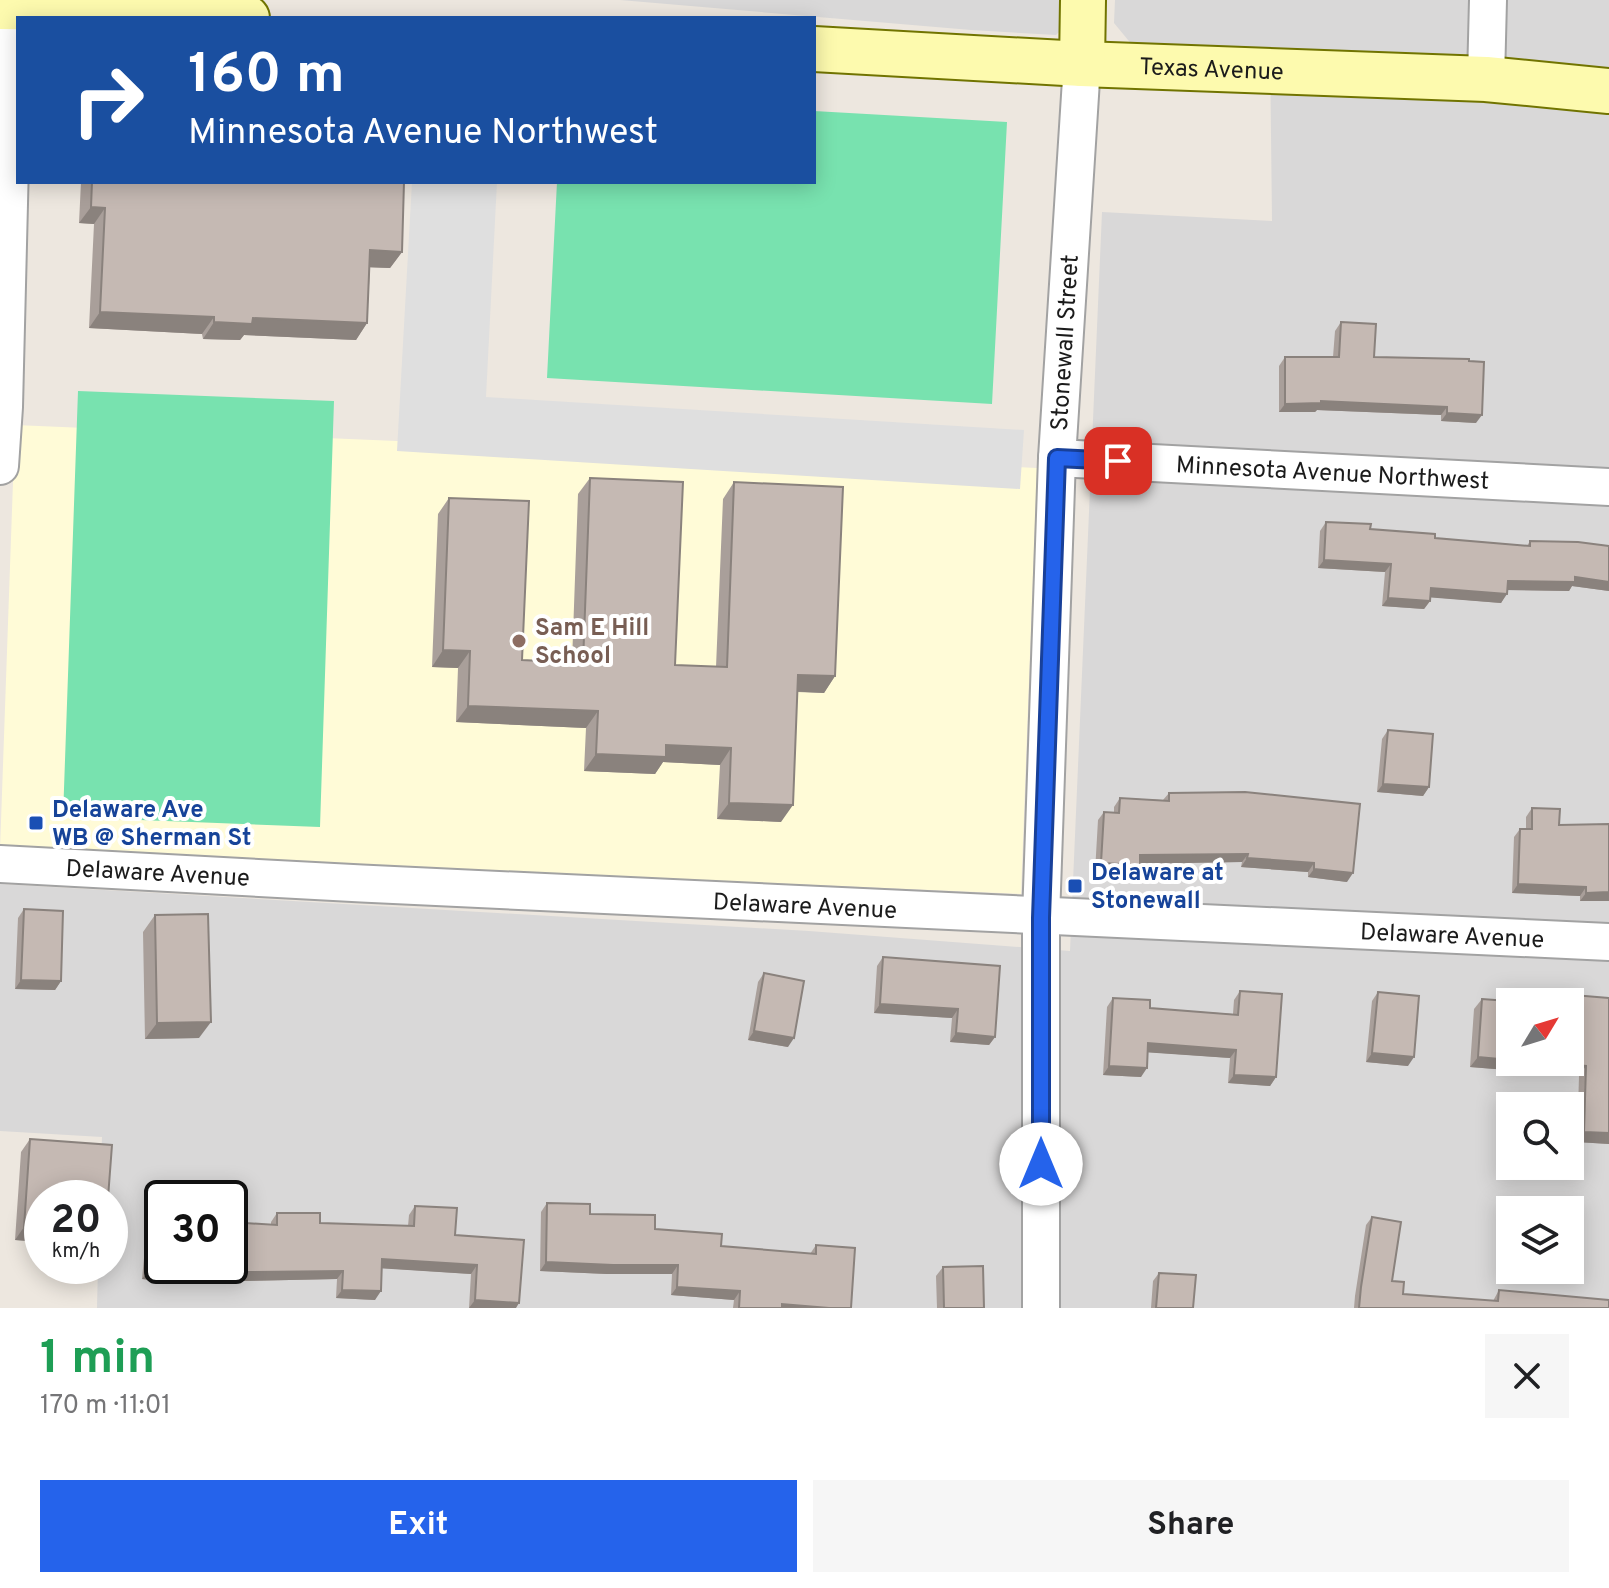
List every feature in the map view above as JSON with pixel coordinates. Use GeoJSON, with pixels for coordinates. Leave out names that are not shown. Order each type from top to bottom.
{"type":"FeatureCollection","features":[{"type":"Feature","properties":{"kind":"street","name":"Stonewall Street"},"geometry":{"type":"LineString","coordinates":[[1041,1308],[1041,918],[1057,458],[1082,64],[1083,0]]}},
{"type":"Feature","properties":{"kind":"street"},"geometry":{"type":"LineString","coordinates":[[1486,79],[1488,0]]}},
{"type":"Feature","properties":{"kind":"street"},"geometry":{"type":"LineString","coordinates":[[0,466],[9,5],[214,16]]}},
{"type":"Feature","properties":{"kind":"street","name":"Texas Avenue"},"geometry":{"type":"LineString","coordinates":[[816,49],[1082,64],[1486,79],[1609,91]]}},
{"type":"Feature","properties":{"kind":"street","name":"Minnesota Avenue Northwest"},"geometry":{"type":"LineString","coordinates":[[1057,458],[1609,487]]}},
{"type":"Feature","properties":{"kind":"street","name":"Delaware Avenue"},"geometry":{"type":"LineString","coordinates":[[0,864],[1041,918],[1609,942]]}},
{"type":"Feature","properties":{"kind":"shaded area"},"geometry":{"type":"Polygon","coordinates":[[[620,0],[1067,0],[1064,27],[1056,35],[620,0]]]}},
{"type":"Feature","properties":{"kind":"shaded area"},"geometry":{"type":"Polygon","coordinates":[[[1115,0],[1609,0],[1609,1308],[97,1308],[98,1284],[128,1284],[128,1180],[101,1180],[102,1137],[0,1131],[0,884],[809,931],[1070,951],[1102,212],[1272,221],[1270,48],[1133,46],[1114,23],[1115,0]]]}},
{"type":"Feature","properties":{"kind":"shaded area"},"geometry":{"type":"Polygon","coordinates":[[[412,184],[497,184],[486,397],[1024,430],[1020,489],[397,451],[412,184]]]}},
{"type":"Feature","properties":{"kind":"shaded area","name":"Sam E Hill School"},"geometry":{"type":"Polygon","coordinates":[[[15,425],[1037,468],[1021,894],[0,850],[15,425]]]}},
{"type":"Feature","properties":{"kind":"green space"},"geometry":{"type":"Polygon","coordinates":[[[816,111],[1007,122],[992,404],[547,378],[557,184],[816,184],[816,111]]]}},
{"type":"Feature","properties":{"kind":"green space"},"geometry":{"type":"Polygon","coordinates":[[[78,391],[334,401],[320,827],[63,817],[78,391]]]}},
{"type":"Feature","properties":{"kind":"building"},"geometry":{"type":"Polygon","coordinates":[[[92,184],[404,184],[402,252],[370,250],[367,323],[253,318],[252,324],[214,322],[214,317],[100,312],[105,208],[91,207],[92,184]]]}},
{"type":"Feature","properties":{"kind":"building"},"geometry":{"type":"Polygon","coordinates":[[[1341,322],[1376,324],[1374,357],[1484,362],[1482,415],[1447,413],[1447,407],[1321,401],[1285,404],[1285,357],[1339,357],[1341,322]]]}},
{"type":"Feature","properties":{"kind":"building"},"geometry":{"type":"Polygon","coordinates":[[[590,478],[683,482],[675,665],[727,667],[734,482],[843,487],[835,676],[798,675],[793,805],[729,803],[731,748],[666,745],[666,757],[596,754],[598,711],[468,706],[470,651],[443,650],[449,498],[529,501],[522,660],[583,663],[590,478]]]}},
{"type":"Feature","properties":{"kind":"building"},"geometry":{"type":"Polygon","coordinates":[[[1326,522],[1371,524],[1370,529],[1435,534],[1435,538],[1530,546],[1530,541],[1609,546],[1609,582],[1575,577],[1575,582],[1508,581],[1507,594],[1431,588],[1430,601],[1388,598],[1391,564],[1324,560],[1326,522]]]}},
{"type":"Feature","properties":{"kind":"building"},"geometry":{"type":"Polygon","coordinates":[[[1388,730],[1433,734],[1429,787],[1383,784],[1388,730]]]}},
{"type":"Feature","properties":{"kind":"building"},"geometry":{"type":"Polygon","coordinates":[[[1245,792],[1360,804],[1353,873],[1314,869],[1314,863],[1247,858],[1248,854],[1140,855],[1140,865],[1101,863],[1104,812],[1119,813],[1120,798],[1169,801],[1169,793],[1245,792]]]}},
{"type":"Feature","properties":{"kind":"building"},"geometry":{"type":"Polygon","coordinates":[[[1532,808],[1560,809],[1559,825],[1609,824],[1609,892],[1586,893],[1586,887],[1518,884],[1520,829],[1532,829],[1532,808]]]}},
{"type":"Feature","properties":{"kind":"building"},"geometry":{"type":"Polygon","coordinates":[[[24,909],[63,911],[61,981],[21,980],[24,909]]]}},
{"type":"Feature","properties":{"kind":"building"},"geometry":{"type":"Polygon","coordinates":[[[208,914],[211,1022],[157,1023],[155,915],[208,914]]]}},
{"type":"Feature","properties":{"kind":"building"},"geometry":{"type":"Polygon","coordinates":[[[883,957],[1000,966],[995,1037],[956,1033],[958,1009],[880,1004],[883,957]]]}},
{"type":"Feature","properties":{"kind":"building"},"geometry":{"type":"Polygon","coordinates":[[[764,973],[804,981],[794,1038],[754,1031],[764,973]]]}},
{"type":"Feature","properties":{"kind":"building"},"geometry":{"type":"Polygon","coordinates":[[[1240,991],[1282,994],[1276,1077],[1234,1075],[1236,1050],[1148,1043],[1147,1068],[1109,1066],[1113,998],[1150,1000],[1150,1008],[1238,1015],[1240,991]]]}},
{"type":"Feature","properties":{"kind":"building"},"geometry":{"type":"Polygon","coordinates":[[[1378,992],[1419,996],[1414,1057],[1372,1053],[1378,992]]]}},
{"type":"Feature","properties":{"kind":"building"},"geometry":{"type":"Polygon","coordinates":[[[1584,996],[1609,998],[1609,1133],[1584,1132],[1584,996]]]}},
{"type":"Feature","properties":{"kind":"building"},"geometry":{"type":"Polygon","coordinates":[[[1482,999],[1496,1000],[1496,1059],[1478,1057],[1482,999]]]}},
{"type":"Feature","properties":{"kind":"building"},"geometry":{"type":"Polygon","coordinates":[[[30,1139],[112,1145],[109,1180],[27,1180],[30,1139]]]}},
{"type":"Feature","properties":{"kind":"building"},"geometry":{"type":"Polygon","coordinates":[[[547,1203],[590,1204],[590,1214],[655,1215],[655,1229],[722,1234],[721,1246],[816,1254],[816,1245],[855,1248],[851,1308],[782,1304],[782,1308],[739,1308],[740,1291],[677,1287],[678,1265],[546,1262],[547,1203]]]}},
{"type":"Feature","properties":{"kind":"building"},"geometry":{"type":"Polygon","coordinates":[[[415,1206],[457,1208],[455,1235],[524,1240],[519,1303],[475,1300],[477,1265],[382,1259],[381,1291],[342,1290],[343,1271],[248,1272],[248,1223],[277,1225],[277,1213],[320,1213],[320,1223],[414,1226],[415,1206]]]}},
{"type":"Feature","properties":{"kind":"building"},"geometry":{"type":"Polygon","coordinates":[[[1372,1217],[1401,1222],[1392,1281],[1404,1282],[1403,1294],[1498,1301],[1499,1290],[1609,1300],[1609,1308],[1359,1308],[1372,1217]]]}},
{"type":"Feature","properties":{"kind":"building"},"geometry":{"type":"Polygon","coordinates":[[[983,1266],[984,1308],[944,1308],[943,1267],[983,1266]]]}},
{"type":"Feature","properties":{"kind":"building"},"geometry":{"type":"Polygon","coordinates":[[[1159,1273],[1196,1275],[1193,1308],[1156,1308],[1159,1273]]]}},
{"type":"Feature","properties":{"kind":"place","name":"Sam E Hill School"},"geometry":{"type":"Point","coordinates":[519,641]}},
{"type":"Feature","properties":{"kind":"place","name":"Delaware Ave WB @ Sherman St"},"geometry":{"type":"Point","coordinates":[36,823]}},
{"type":"Feature","properties":{"kind":"place","name":"Delaware at Stonewall"},"geometry":{"type":"Point","coordinates":[1075,886]}},
{"type":"Feature","properties":{"kind":"route"},"geometry":{"type":"LineString","coordinates":[[1041,1164],[1041,918],[1057,458],[1118,461]]}}]}
